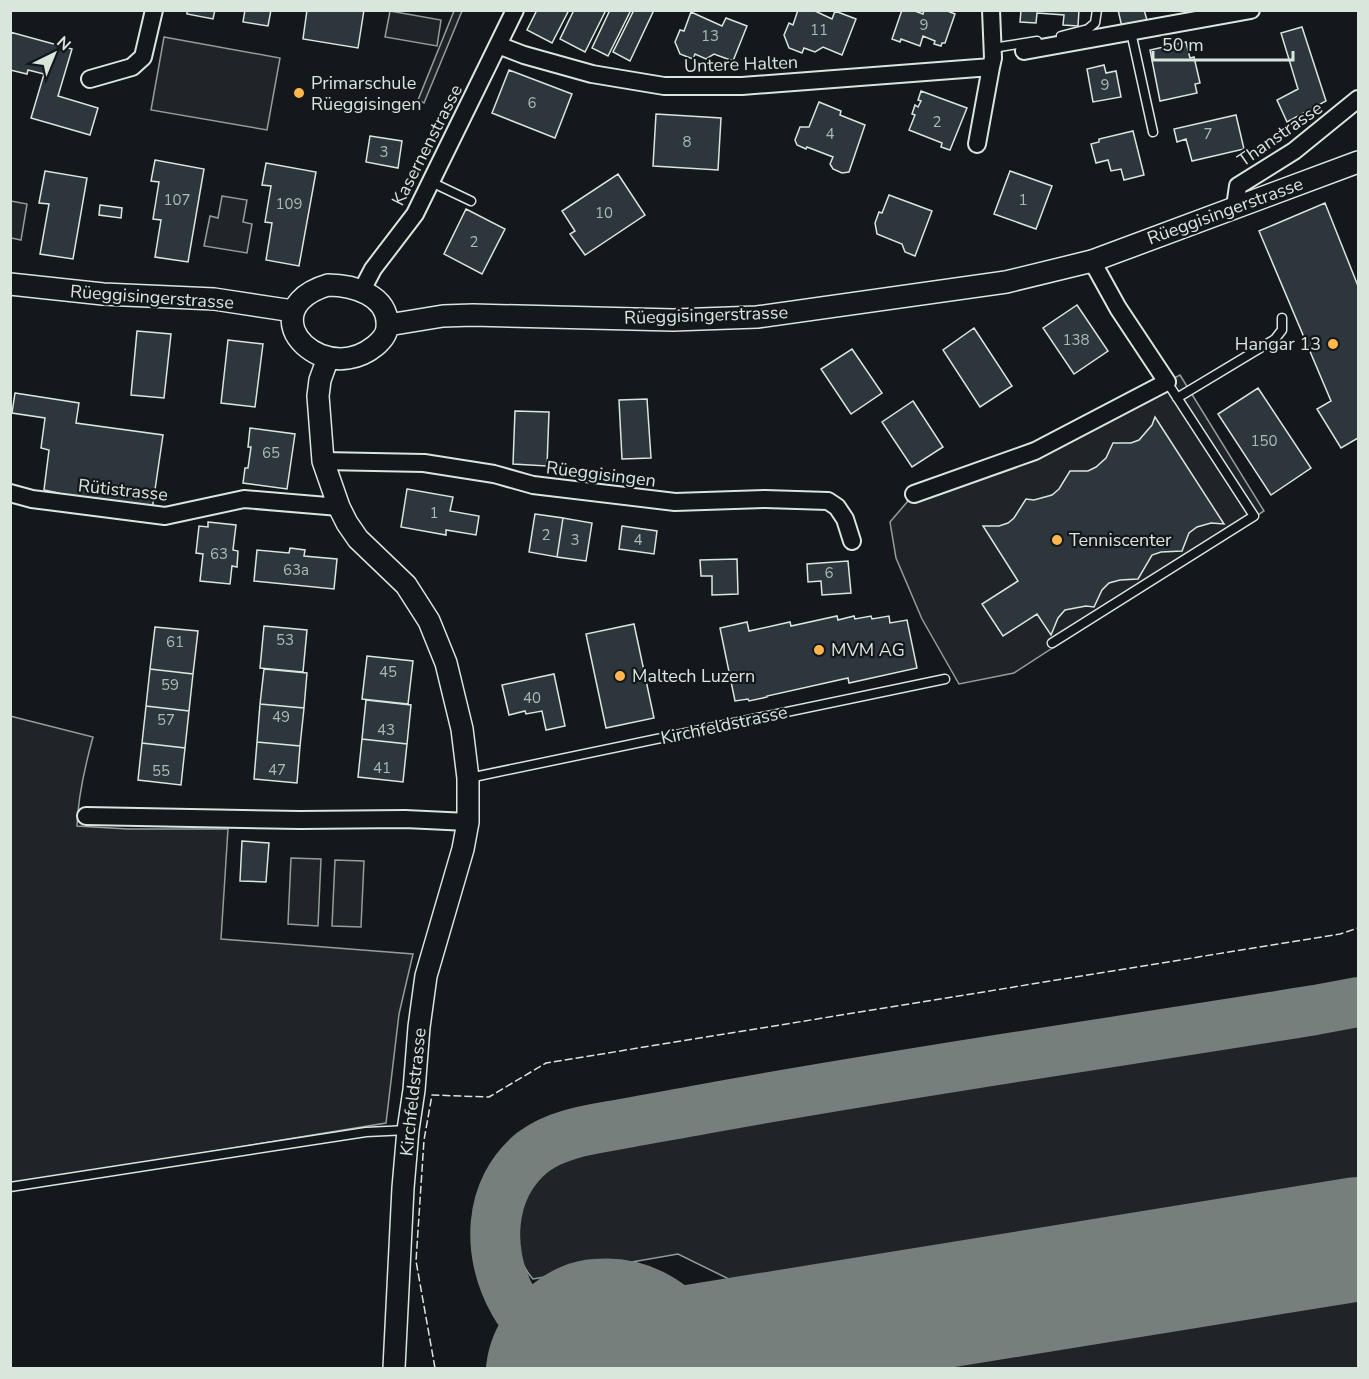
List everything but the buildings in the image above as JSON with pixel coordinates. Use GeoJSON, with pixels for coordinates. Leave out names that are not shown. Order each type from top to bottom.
{"type":"FeatureCollection","features":[{"type":"Feature","properties":{"kind":"street"},"geometry":{"type":"LineString","coordinates":[[90,79],[132,67],[143,57],[154,10]]}},
{"type":"Feature","properties":{"kind":"street","name":"Kasernenstrasse"},"geometry":{"type":"LineString","coordinates":[[362,290],[373,269],[415,214],[515,10]]}},
{"type":"Feature","properties":{"kind":"street"},"geometry":{"type":"LineString","coordinates":[[977,144],[993,48],[991,10]]}},
{"type":"Feature","properties":{"kind":"street"},"geometry":{"type":"LineString","coordinates":[[1024,51],[1251,10]]}},
{"type":"Feature","properties":{"kind":"street","name":"Untere Halten"},"geometry":{"type":"LineString","coordinates":[[498,45],[524,55],[592,74],[664,86],[742,86],[991,67]]}},
{"type":"Feature","properties":{"kind":"street","name":"Thanstrasse"},"geometry":{"type":"LineString","coordinates":[[1235,207],[1238,186],[1294,151],[1359,99]]}},
{"type":"Feature","properties":{"kind":"street","name":"Rüeggisingerstrasse"},"geometry":{"type":"LineString","coordinates":[[388,325],[443,316],[473,315],[673,320],[757,316],[1006,282],[1092,261],[1359,162]]}},
{"type":"Feature","properties":{"kind":"street"},"geometry":{"type":"LineString","coordinates":[[914,494],[1035,451],[1167,382],[1118,308],[1092,261]]}},
{"type":"Feature","properties":{"kind":"street","name":"Rüeggisingerstrasse"},"geometry":{"type":"LineString","coordinates":[[10,284],[103,294],[213,299],[293,311]]}},
{"type":"Feature","properties":{"kind":"street"},"geometry":{"type":"LineString","coordinates":[[328,285],[345,285],[362,290],[380,303],[388,325],[386,334],[380,341],[361,356],[347,359],[328,358],[314,352],[301,341],[293,324],[293,311],[307,293],[328,285]]}},
{"type":"Feature","properties":{"kind":"street","name":"Kirchfeldstrasse"},"geometry":{"type":"LineString","coordinates":[[328,358],[320,380],[318,396],[323,461],[339,507],[358,539],[406,585],[429,621],[446,663],[462,729],[468,778],[468,822],[463,849],[426,976],[419,1027],[403,1188],[394,1368]]}},
{"type":"Feature","properties":{"kind":"street","name":"Rüeggisingen"},"geometry":{"type":"LineString","coordinates":[[323,461],[424,463],[494,474],[533,485],[675,502],[828,501],[837,507],[845,519],[852,541]]}},
{"type":"Feature","properties":{"kind":"street","name":"Rütistrasse"},"geometry":{"type":"LineString","coordinates":[[10,493],[32,499],[165,516],[243,499],[339,507]]}},
{"type":"Feature","properties":{"kind":"street"},"geometry":{"type":"LineString","coordinates":[[86,816],[300,820],[405,819],[468,822]]}},
{"type":"Feature","properties":{"kind":"lane"},"geometry":{"type":"LineString","coordinates":[[993,48],[1088,29],[1095,23],[1097,10]]}},
{"type":"Feature","properties":{"kind":"lane"},"geometry":{"type":"LineString","coordinates":[[1131,32],[1153,132]]}},
{"type":"Feature","properties":{"kind":"lane"},"geometry":{"type":"LineString","coordinates":[[431,183],[471,201]]}},
{"type":"Feature","properties":{"kind":"lane"},"geometry":{"type":"LineString","coordinates":[[1177,398],[1275,339],[1282,330],[1282,318]]}},
{"type":"Feature","properties":{"kind":"lane"},"geometry":{"type":"LineString","coordinates":[[1052,644],[1254,516],[1167,382]]}},
{"type":"Feature","properties":{"kind":"lane","name":"Kirchfeldstrasse"},"geometry":{"type":"LineString","coordinates":[[468,778],[945,680]]}},
{"type":"Feature","properties":{"kind":"lane"},"geometry":{"type":"LineString","coordinates":[[10,1187],[366,1132],[408,1130]]}},
{"type":"Feature","properties":{"kind":"shaded area"},"geometry":{"type":"Polygon","coordinates":[[[390,11],[441,20],[437,46],[385,37],[390,11]]]}},
{"type":"Feature","properties":{"kind":"shaded area"},"geometry":{"type":"Polygon","coordinates":[[[454,11],[462,11],[424,103],[418,100],[454,11]]]}},
{"type":"Feature","properties":{"kind":"shaded area"},"geometry":{"type":"Polygon","coordinates":[[[164,37],[280,58],[267,130],[151,110],[164,37]]]}},
{"type":"Feature","properties":{"kind":"shaded area"},"geometry":{"type":"Polygon","coordinates":[[[222,196],[247,200],[243,222],[252,224],[247,253],[204,246],[210,216],[218,218],[222,196]]]}},
{"type":"Feature","properties":{"kind":"shaded area"},"geometry":{"type":"Polygon","coordinates":[[[11,201],[27,204],[21,240],[11,238],[11,201]]]}},
{"type":"Feature","properties":{"kind":"shaded area","name":"Tenniscenter"},"geometry":{"type":"Polygon","coordinates":[[[1180,375],[1264,511],[1014,673],[959,684],[922,619],[896,558],[890,522],[914,494],[1035,451],[1180,375]]]}},
{"type":"Feature","properties":{"kind":"shaded area"},"geometry":{"type":"Polygon","coordinates":[[[10,716],[93,737],[82,781],[77,826],[128,829],[228,829],[221,939],[413,954],[399,1014],[386,1123],[11,1184],[10,716]]]}},
{"type":"Feature","properties":{"kind":"shaded area"},"geometry":{"type":"Polygon","coordinates":[[[291,858],[321,859],[318,926],[288,924],[291,858]]]}},
{"type":"Feature","properties":{"kind":"shaded area"},"geometry":{"type":"Polygon","coordinates":[[[335,860],[364,861],[361,927],[332,926],[335,860]]]}},
{"type":"Feature","properties":{"kind":"shaded area"},"geometry":{"type":"Polygon","coordinates":[[[1358,1017],[1358,1185],[743,1286],[678,1254],[533,1279],[525,1269],[516,1245],[514,1219],[516,1206],[526,1182],[546,1162],[570,1148],[1358,1017]]]}},
{"type":"Feature","properties":{"kind":"shaded area"},"geometry":{"type":"Polygon","coordinates":[[[1358,1298],[1358,1368],[926,1368],[1358,1298]]]}},
{"type":"Feature","properties":{"kind":"taxiway"},"geometry":{"type":"LineString","coordinates":[[634,1358],[582,1351],[551,1339],[525,1318],[514,1303],[505,1284],[496,1243],[499,1203],[518,1167],[544,1145],[566,1136],[591,1130],[780,1095],[1358,1002]]}},
{"type":"Feature","properties":{"kind":"taxiway"},"geometry":{"type":"LineString","coordinates":[[511,1368],[519,1340],[535,1317],[565,1292],[589,1285],[606,1283],[638,1288],[667,1303],[700,1331],[714,1338],[730,1341]]}},
{"type":"Feature","properties":{"kind":"runway"},"geometry":{"type":"LineString","coordinates":[[561,1368],[1358,1239]]}},
{"type":"Feature","properties":{"kind":"fence"},"geometry":{"type":"LineString","coordinates":[[435,1368],[416,1261],[424,1140],[432,1095],[489,1097],[546,1063],[1340,934],[1358,928]]}},
{"type":"Feature","properties":{"kind":"place","name":"Primarschule Rüeggisingen"},"geometry":{"type":"Point","coordinates":[299,93]}},
{"type":"Feature","properties":{"kind":"place","name":"Hangar 13"},"geometry":{"type":"Point","coordinates":[1333,344]}},
{"type":"Feature","properties":{"kind":"place","name":"Tenniscenter"},"geometry":{"type":"Point","coordinates":[1057,540]}},
{"type":"Feature","properties":{"kind":"place","name":"MVM AG"},"geometry":{"type":"Point","coordinates":[819,650]}},
{"type":"Feature","properties":{"kind":"place","name":"Maltech Luzern"},"geometry":{"type":"Point","coordinates":[620,676]}}]}
